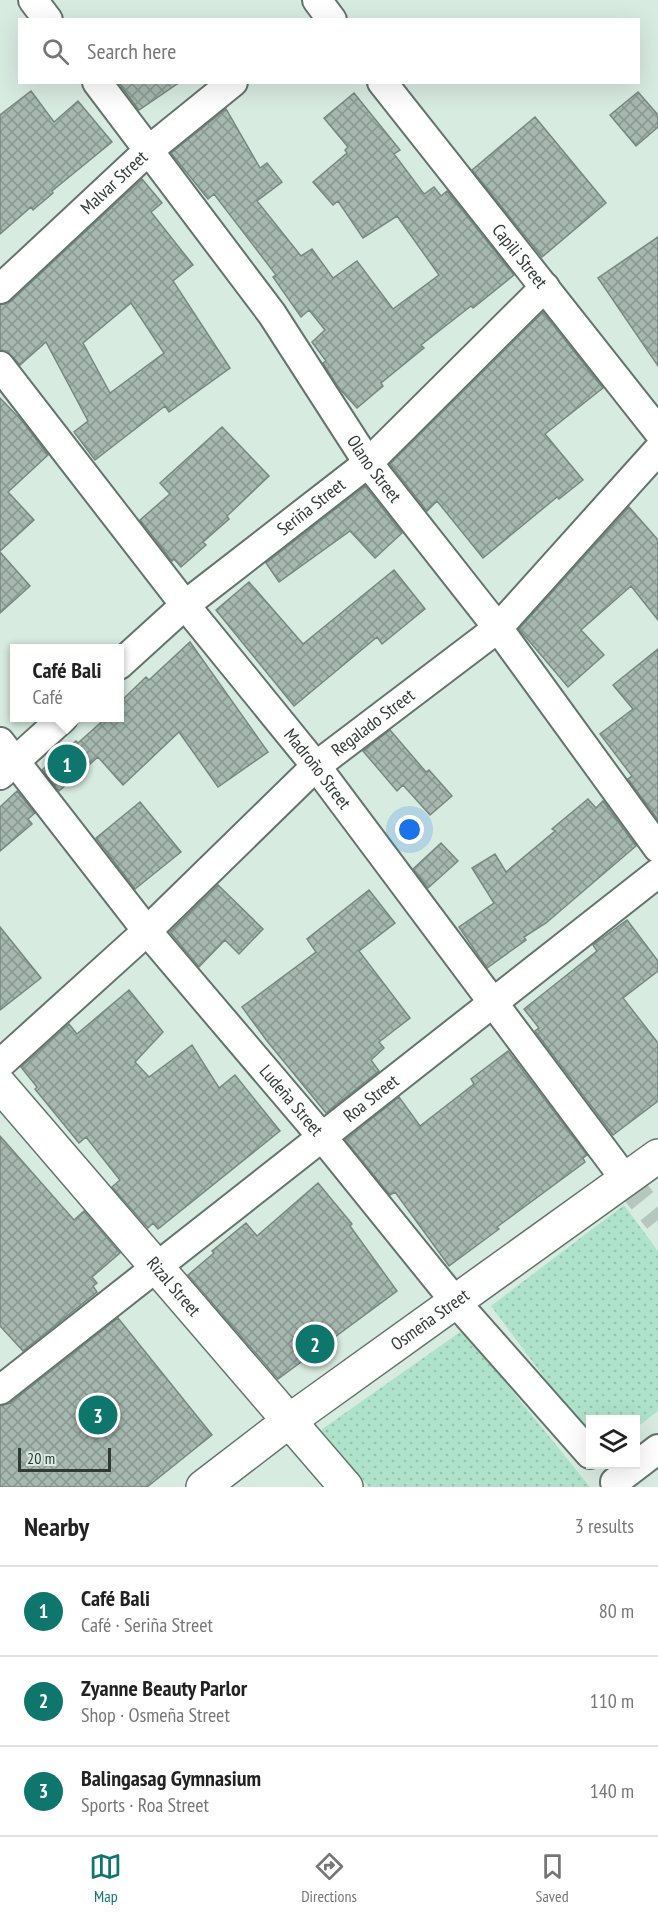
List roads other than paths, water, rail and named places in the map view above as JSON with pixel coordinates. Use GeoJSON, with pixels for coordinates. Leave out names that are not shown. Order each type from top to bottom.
{"type":"FeatureCollection","features":[{"type":"Feature","properties":{"kind":"main road","name":"Rizal Street"},"geometry":{"type":"LineString","coordinates":[[0,1085],[345,1487]]}},
{"type":"Feature","properties":{"kind":"main road","name":"Osmeña Street"},"geometry":{"type":"LineString","coordinates":[[203,1487],[289,1420],[658,1156]]}},
{"type":"Feature","properties":{"kind":"street"},"geometry":{"type":"LineString","coordinates":[[33,0],[46,18]]}},
{"type":"Feature","properties":{"kind":"street","name":"Olano Street"},"geometry":{"type":"LineString","coordinates":[[99,84],[272,314],[368,463],[498,628],[658,849]]}},
{"type":"Feature","properties":{"kind":"street","name":"Malvar Street"},"geometry":{"type":"LineString","coordinates":[[0,289],[149,150],[231,84]]}},
{"type":"Feature","properties":{"kind":"street","name":"Capili Street"},"geometry":{"type":"LineString","coordinates":[[384,84],[658,431]]}},
{"type":"Feature","properties":{"kind":"street","name":"Seriña Street"},"geometry":{"type":"LineString","coordinates":[[124,661],[185,605],[368,463],[545,286]]}},
{"type":"Feature","properties":{"kind":"street","name":"Madroño Street"},"geometry":{"type":"LineString","coordinates":[[0,366],[185,605],[316,766],[625,1179]]}},
{"type":"Feature","properties":{"kind":"street","name":"Regalado Street"},"geometry":{"type":"LineString","coordinates":[[0,1064],[147,931],[316,766],[498,628],[658,450]]}},
{"type":"Feature","properties":{"kind":"street"},"geometry":{"type":"LineString","coordinates":[[5,760],[56,722]]}},
{"type":"Feature","properties":{"kind":"street","name":"Ludeña Street"},"geometry":{"type":"LineString","coordinates":[[5,760],[323,1138],[454,1300],[586,1448]]}},
{"type":"Feature","properties":{"kind":"street","name":"Roa Street"},"geometry":{"type":"LineString","coordinates":[[2,1383],[323,1138],[658,873]]}},
{"type":"Feature","properties":{"kind":"street"},"geometry":{"type":"LineString","coordinates":[[612,1478],[658,1449]]}},
{"type":"Feature","properties":{"kind":"tunnel"},"geometry":{"type":"LineString","coordinates":[[625,1179],[658,1220]]}},
{"type":"Feature","properties":{"kind":"place","name":"Café Bali"},"geometry":{"type":"Point","coordinates":[67,764]}},
{"type":"Feature","properties":{"kind":"place","name":"Zyanne Beauty Parlor"},"geometry":{"type":"Point","coordinates":[315,1344]}},
{"type":"Feature","properties":{"kind":"place","name":"Balingasag Gymnasium"},"geometry":{"type":"Point","coordinates":[98,1415]}}]}
